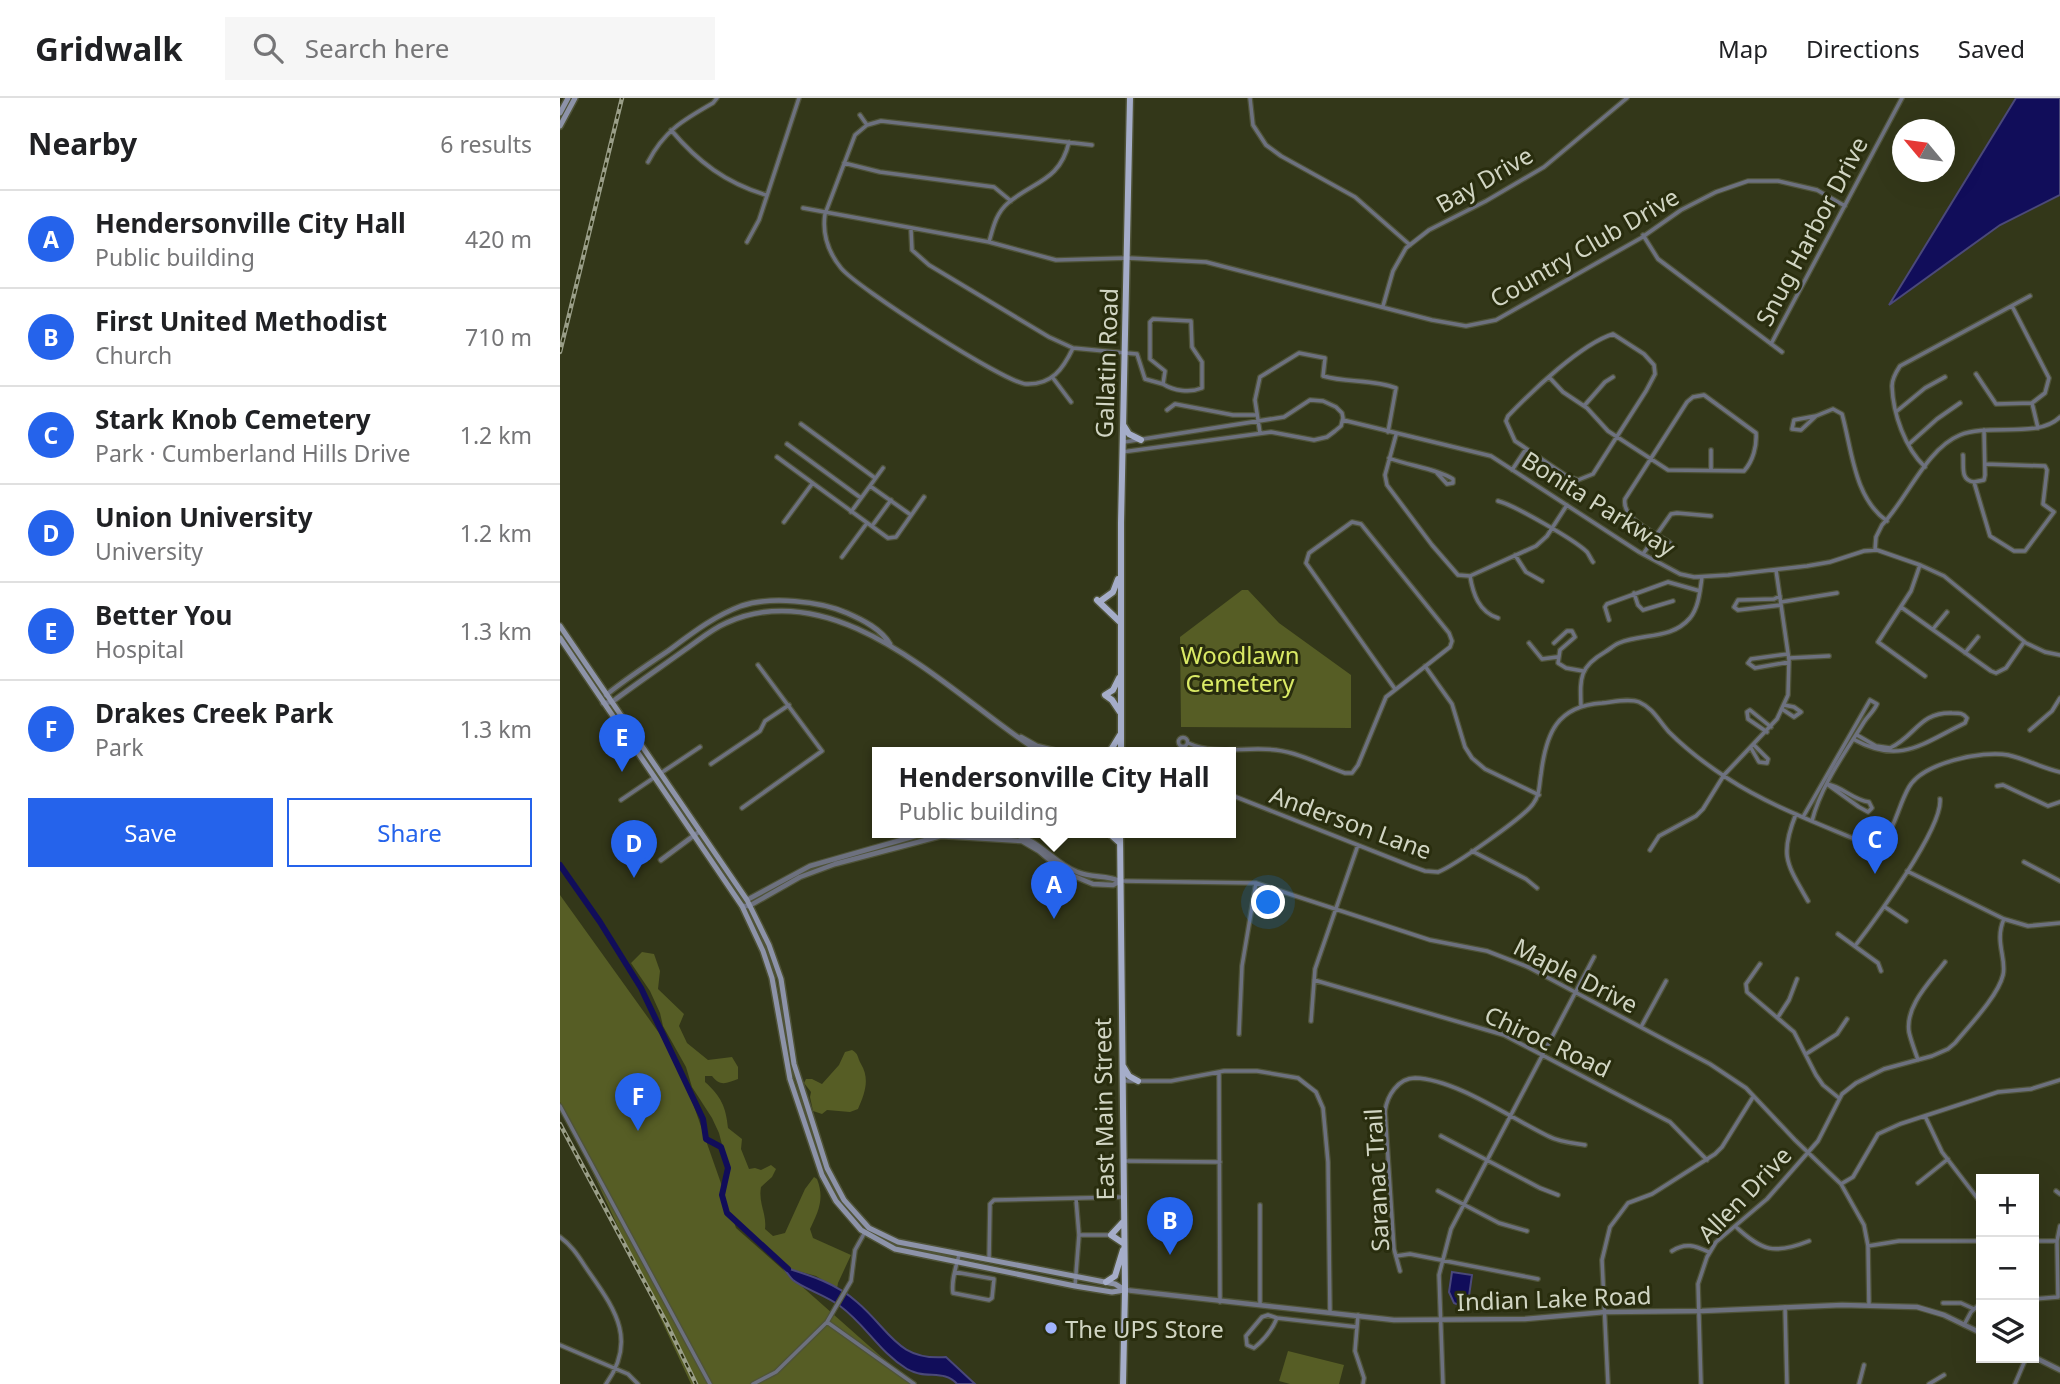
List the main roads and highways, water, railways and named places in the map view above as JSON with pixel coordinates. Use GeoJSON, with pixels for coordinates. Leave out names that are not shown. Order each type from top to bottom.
{"type":"FeatureCollection","features":[{"type":"Feature","properties":{"kind":"main road"},"geometry":{"type":"LineString","coordinates":[[560,113],[568,98]]}},
{"type":"Feature","properties":{"kind":"main road"},"geometry":{"type":"LineString","coordinates":[[560,126],[575,98]]}},
{"type":"Feature","properties":{"kind":"main road","name":"Gallatin Road"},"geometry":{"type":"LineString","coordinates":[[1120,625],[1130,98]]}},
{"type":"Feature","properties":{"kind":"main road"},"geometry":{"type":"LineString","coordinates":[[1123,424],[1129,434],[1141,440]]}},
{"type":"Feature","properties":{"kind":"main road"},"geometry":{"type":"LineString","coordinates":[[1120,574],[1113,592],[1100,600],[1120,625],[1121,747]]}},
{"type":"Feature","properties":{"kind":"main road"},"geometry":{"type":"LineString","coordinates":[[560,626],[700,831],[769,945],[781,979],[794,1064],[824,1159],[838,1190],[866,1231]]}},
{"type":"Feature","properties":{"kind":"main road"},"geometry":{"type":"LineString","coordinates":[[560,638],[695,837],[746,904],[772,978],[790,1079],[822,1175],[832,1194],[866,1231],[898,1242],[1075,1286],[1112,1292],[1125,1290]]}},
{"type":"Feature","properties":{"kind":"main road"},"geometry":{"type":"LineString","coordinates":[[1120,676],[1113,690],[1105,695],[1120,712]]}},
{"type":"Feature","properties":{"kind":"main road"},"geometry":{"type":"LineString","coordinates":[[1113,747],[1121,733]]}},
{"type":"Feature","properties":{"kind":"main road"},"geometry":{"type":"LineString","coordinates":[[1114,838],[1119,843]]}},
{"type":"Feature","properties":{"kind":"main road","name":"East Main Street"},"geometry":{"type":"LineString","coordinates":[[1120,838],[1124,1384]]}},
{"type":"Feature","properties":{"kind":"main road"},"geometry":{"type":"LineString","coordinates":[[1121,1062],[1129,1076],[1138,1081]]}},
{"type":"Feature","properties":{"kind":"main road"},"geometry":{"type":"LineString","coordinates":[[807,1129],[814,1127]]}},
{"type":"Feature","properties":{"kind":"main road"},"geometry":{"type":"LineString","coordinates":[[1106,1282],[1115,1276],[1123,1246],[1111,1235],[1124,1222]]}},
{"type":"Feature","properties":{"kind":"main road"},"geometry":{"type":"LineString","coordinates":[[958,1258],[989,1260],[1106,1282],[1125,1290]]}},
{"type":"Feature","properties":{"kind":"main road"},"geometry":{"type":"LineString","coordinates":[[1031,1276],[1032,1268]]}},
{"type":"Feature","properties":{"kind":"waterway"},"geometry":{"type":"LineString","coordinates":[[560,865],[641,988],[703,1119],[706,1139],[721,1147],[728,1168],[722,1195],[727,1213],[788,1269]]}},
{"type":"Feature","properties":{"kind":"railway"},"geometry":{"type":"LineString","coordinates":[[560,352],[622,98]]}},
{"type":"Feature","properties":{"kind":"railway"},"geometry":{"type":"LineString","coordinates":[[560,1124],[666,1322],[696,1384]]}},
{"type":"Feature","properties":{"kind":"place","name":"Better You"},"geometry":{"type":"Point","coordinates":[622,772]}},
{"type":"Feature","properties":{"kind":"place","name":"Stark Knob Cemetery"},"geometry":{"type":"Point","coordinates":[1875,874]}},
{"type":"Feature","properties":{"kind":"place","name":"Union University"},"geometry":{"type":"Point","coordinates":[634,878]}},
{"type":"Feature","properties":{"kind":"place","name":"Hendersonville City Hall"},"geometry":{"type":"Point","coordinates":[1054,919]}},
{"type":"Feature","properties":{"kind":"place","name":"Drakes Creek Park"},"geometry":{"type":"Point","coordinates":[638,1131]}},
{"type":"Feature","properties":{"kind":"place","name":"First United Methodist"},"geometry":{"type":"Point","coordinates":[1170,1255]}},
{"type":"Feature","properties":{"kind":"place","name":"The UPS Store"},"geometry":{"type":"Point","coordinates":[1051,1328]}},
{"type":"Feature","properties":{"kind":"park label","name":"Woodlawn Cemetery"},"geometry":{"type":"Point","coordinates":[1240,668]}}]}
